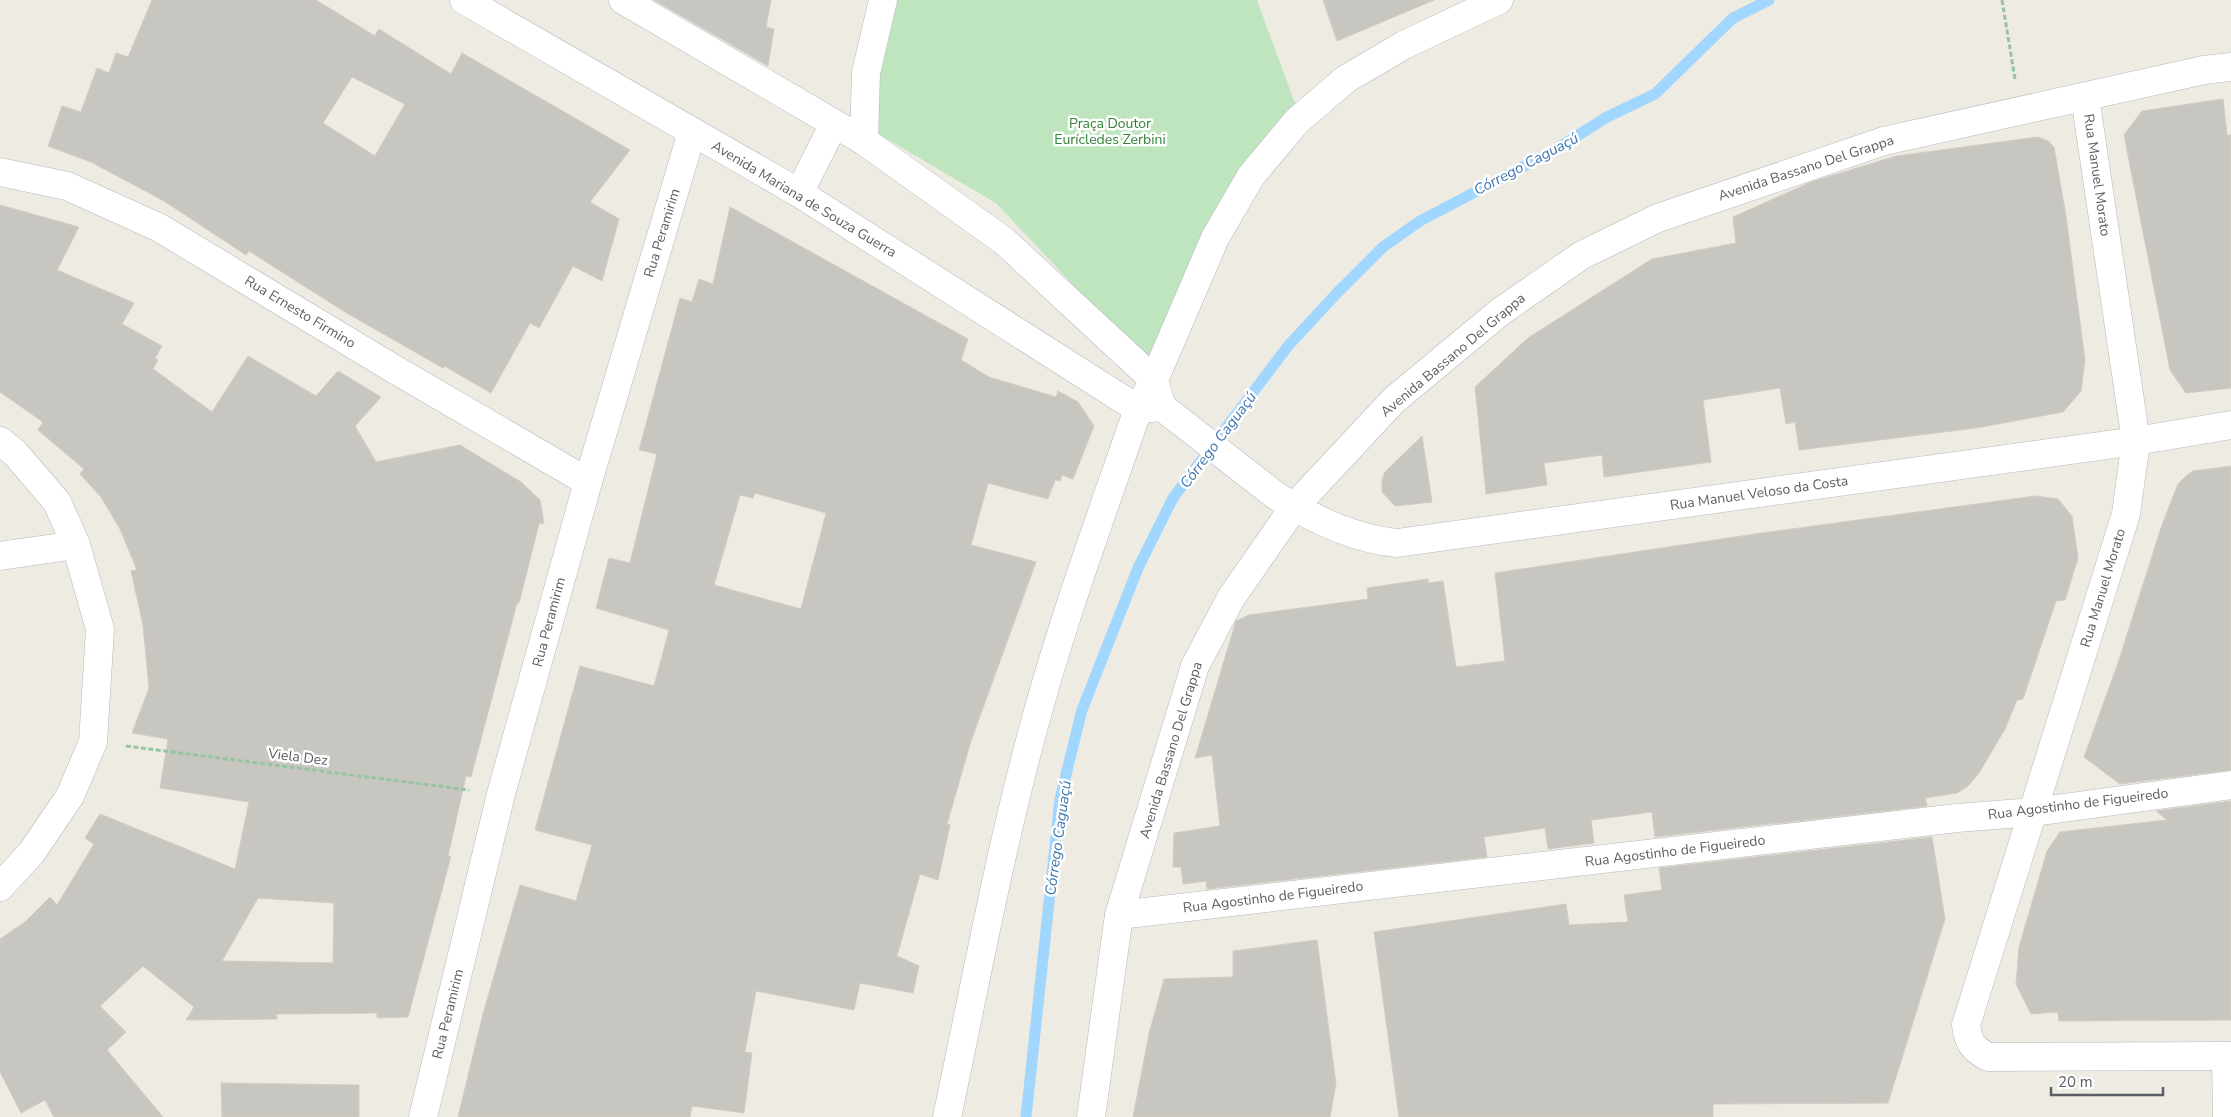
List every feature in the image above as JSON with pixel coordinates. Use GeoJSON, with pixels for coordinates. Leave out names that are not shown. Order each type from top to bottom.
{"type":"FeatureCollection","features":[{"type":"Feature","properties":{"kind":"street","name":"Avenida Mariana de Souza Guerra"},"geometry":{"type":"LineString","coordinates":[[464,0],[692,132],[802,185],[1150,408],[1189,428]]}},
{"type":"Feature","properties":{"kind":"street"},"geometry":{"type":"LineString","coordinates":[[623,0],[831,129],[864,140],[1004,241],[1154,380]]}},
{"type":"Feature","properties":{"kind":"street"},"geometry":{"type":"LineString","coordinates":[[864,140],[866,73],[883,0]]}},
{"type":"Feature","properties":{"kind":"street"},"geometry":{"type":"LineString","coordinates":[[947,1117],[1002,858],[1034,726],[1065,619],[1150,408],[1154,380],[1215,238],[1251,176],[1297,121],[1346,79],[1404,45],[1499,0]]}},
{"type":"Feature","properties":{"kind":"street","name":"Avenida Bassano Del Grappa"},"geometry":{"type":"LineString","coordinates":[[1090,1117],[1119,915],[1195,666],[1284,501],[1394,400],[1500,312],[1582,255],[1658,218],[1884,141],[2204,70],[2231,67]]}},
{"type":"Feature","properties":{"kind":"street","name":"Rua Manuel Morato"},"geometry":{"type":"LineString","coordinates":[[2085,97],[2136,441],[2126,514],[1966,1026],[1968,1039],[1972,1045],[1976,1050],[1988,1057],[2229,1056]]}},
{"type":"Feature","properties":{"kind":"street"},"geometry":{"type":"LineString","coordinates":[[802,185],[831,129]]}},
{"type":"Feature","properties":{"kind":"street","name":"Rua Peramirim"},"geometry":{"type":"LineString","coordinates":[[423,1117],[501,794],[588,482],[692,132]]}},
{"type":"Feature","properties":{"kind":"street","name":"Rua Ernesto Firmino"},"geometry":{"type":"LineString","coordinates":[[0,172],[67,186],[158,226],[403,374],[588,482]]}},
{"type":"Feature","properties":{"kind":"street","name":"Rua Manuel Veloso da Costa"},"geometry":{"type":"LineString","coordinates":[[1189,428],[1284,501],[1358,536],[1398,543],[2136,441],[2231,426]]}},
{"type":"Feature","properties":{"kind":"street"},"geometry":{"type":"LineString","coordinates":[[0,441],[15,453],[56,502],[76,545],[100,629],[93,742],[70,796],[32,852],[0,887]]}},
{"type":"Feature","properties":{"kind":"street"},"geometry":{"type":"LineString","coordinates":[[0,556],[76,545]]}},
{"type":"Feature","properties":{"kind":"street","name":"Rua Agostinho de Figueiredo"},"geometry":{"type":"LineString","coordinates":[[1119,915],[1958,818],[2034,812],[2231,785]]}},
{"type":"Feature","properties":{"kind":"street"},"geometry":{"type":"LineString","coordinates":[[2227,1117],[2229,1056]]}},
{"type":"Feature","properties":{"kind":"path"},"geometry":{"type":"LineString","coordinates":[[2002,0],[2009,46]]}},
{"type":"Feature","properties":{"kind":"path","name":"Viela Dez"},"geometry":{"type":"LineString","coordinates":[[93,742],[501,794]]}},
{"type":"Feature","properties":{"kind":"green space","name":"Praça Doutor Eurícledes Zerbini"},"geometry":{"type":"Polygon","coordinates":[[[896,0],[1257,0],[1297,109],[1153,370],[996,203],[875,132],[877,63],[896,0]]]}},
{"type":"Feature","properties":{"kind":"building"},"geometry":{"type":"Polygon","coordinates":[[[152,0],[316,0],[375,36],[379,29],[451,74],[462,53],[630,150],[590,202],[619,219],[602,281],[573,266],[539,328],[530,323],[491,393],[345,312],[249,251],[246,255],[164,201],[91,162],[48,146],[62,106],[81,112],[97,68],[109,73],[116,53],[128,57],[152,0]],[[352,77],[323,123],[375,156],[405,104],[352,77]]]}},
{"type":"Feature","properties":{"kind":"building"},"geometry":{"type":"Polygon","coordinates":[[[654,0],[771,0],[766,27],[774,29],[768,66],[654,0]]]}},
{"type":"Feature","properties":{"kind":"building"},"geometry":{"type":"Polygon","coordinates":[[[1323,0],[1434,0],[1337,41],[1323,0]]]}},
{"type":"Feature","properties":{"kind":"building"},"geometry":{"type":"Polygon","coordinates":[[[2223,99],[2227,135],[2231,135],[2231,388],[2186,393],[2170,370],[2124,135],[2142,111],[2223,99]]]}},
{"type":"Feature","properties":{"kind":"building"},"geometry":{"type":"Polygon","coordinates":[[[2038,137],[2048,141],[2054,147],[2066,216],[2085,360],[2081,391],[2063,412],[1976,428],[1799,450],[1795,422],[1786,424],[1780,388],[1703,400],[1711,462],[1604,477],[1602,455],[1544,463],[1547,485],[1486,494],[1475,387],[1528,338],[1652,259],[1736,243],[1733,217],[1811,182],[1896,156],[2038,137]]]}},
{"type":"Feature","properties":{"kind":"building"},"geometry":{"type":"Polygon","coordinates":[[[0,205],[79,227],[57,270],[134,303],[122,324],[162,346],[155,358],[158,360],[153,369],[212,412],[248,356],[316,396],[338,371],[381,397],[355,426],[376,462],[460,445],[521,482],[540,500],[544,523],[539,524],[471,777],[466,776],[448,856],[451,856],[408,1017],[377,1018],[377,1013],[276,1014],[277,1019],[186,1020],[194,1007],[143,966],[100,1006],[126,1032],[107,1050],[163,1117],[54,1117],[45,1100],[21,1113],[0,1072],[0,939],[25,922],[50,897],[57,905],[94,844],[85,838],[100,814],[235,869],[249,802],[160,788],[168,739],[132,733],[149,688],[143,625],[131,571],[137,570],[120,529],[101,497],[80,474],[84,469],[38,430],[43,422],[0,392],[0,205]],[[258,898],[222,961],[333,963],[334,903],[258,898]]]}},
{"type":"Feature","properties":{"kind":"building"},"geometry":{"type":"Polygon","coordinates":[[[730,207],[968,339],[961,360],[989,377],[1056,397],[1058,391],[1078,402],[1094,426],[1073,479],[1062,475],[1060,481],[1055,480],[1048,499],[988,483],[971,545],[1036,562],[971,741],[947,824],[950,825],[938,880],[920,874],[897,956],[919,966],[913,993],[860,983],[854,1010],[756,991],[745,1052],[752,1053],[744,1113],[692,1106],[690,1117],[458,1117],[483,1014],[520,885],[576,901],[592,845],[535,830],[580,666],[654,686],[669,630],[596,608],[609,558],[630,563],[657,454],[639,450],[680,298],[692,302],[699,279],[713,284],[730,207]],[[755,493],[753,498],[740,495],[714,585],[801,609],[826,513],[755,493]]]}},
{"type":"Feature","properties":{"kind":"building"},"geometry":{"type":"Polygon","coordinates":[[[1422,436],[1432,502],[1395,506],[1382,492],[1382,480],[1385,472],[1422,436]]]}},
{"type":"Feature","properties":{"kind":"building"},"geometry":{"type":"Polygon","coordinates":[[[2231,466],[2231,770],[2120,784],[2084,757],[2117,666],[2162,525],[2178,484],[2187,475],[2193,471],[2231,466]]]}},
{"type":"Feature","properties":{"kind":"building"},"geometry":{"type":"Polygon","coordinates":[[[2035,496],[2058,499],[2072,516],[2078,558],[2065,600],[2056,601],[2023,699],[2017,700],[2005,729],[1979,773],[1968,786],[1957,793],[1925,798],[1927,806],[1655,837],[1652,812],[1591,820],[1594,843],[1548,849],[1545,828],[1484,837],[1487,857],[1207,889],[1206,881],[1183,884],[1181,867],[1173,867],[1174,833],[1220,826],[1212,755],[1195,758],[1236,621],[1249,615],[1368,599],[1367,588],[1428,579],[1428,583],[1443,581],[1456,667],[1505,661],[1495,573],[1755,534],[2035,496]]]}},
{"type":"Feature","properties":{"kind":"building"},"geometry":{"type":"Polygon","coordinates":[[[2231,801],[2231,1020],[2059,1021],[2058,1012],[2031,1014],[2016,984],[2019,947],[2047,851],[2060,832],[2167,820],[2156,811],[2231,801]]]}},
{"type":"Feature","properties":{"kind":"building"},"geometry":{"type":"Polygon","coordinates":[[[1932,837],[1945,919],[1888,1103],[1713,1104],[1713,1117],[1399,1117],[1374,932],[1566,904],[1569,925],[1628,922],[1624,895],[1662,890],[1659,868],[1932,837]]]}},
{"type":"Feature","properties":{"kind":"building"},"geometry":{"type":"Polygon","coordinates":[[[1317,940],[1336,1084],[1330,1117],[1133,1117],[1149,1034],[1164,979],[1233,977],[1233,951],[1317,940]]]}},
{"type":"Feature","properties":{"kind":"building"},"geometry":{"type":"Polygon","coordinates":[[[221,1083],[359,1085],[359,1117],[222,1117],[221,1083]]]}},
{"type":"Feature","properties":{"kind":"waterway","name":"Córrego Caguaçú"},"geometry":{"type":"LineString","coordinates":[[1026,1117],[1060,799],[1082,710],[1138,568],[1173,498],[1288,346],[1383,247],[1420,221],[1553,151],[1607,117],[1655,94],[1733,18],[1769,0]]}}]}
